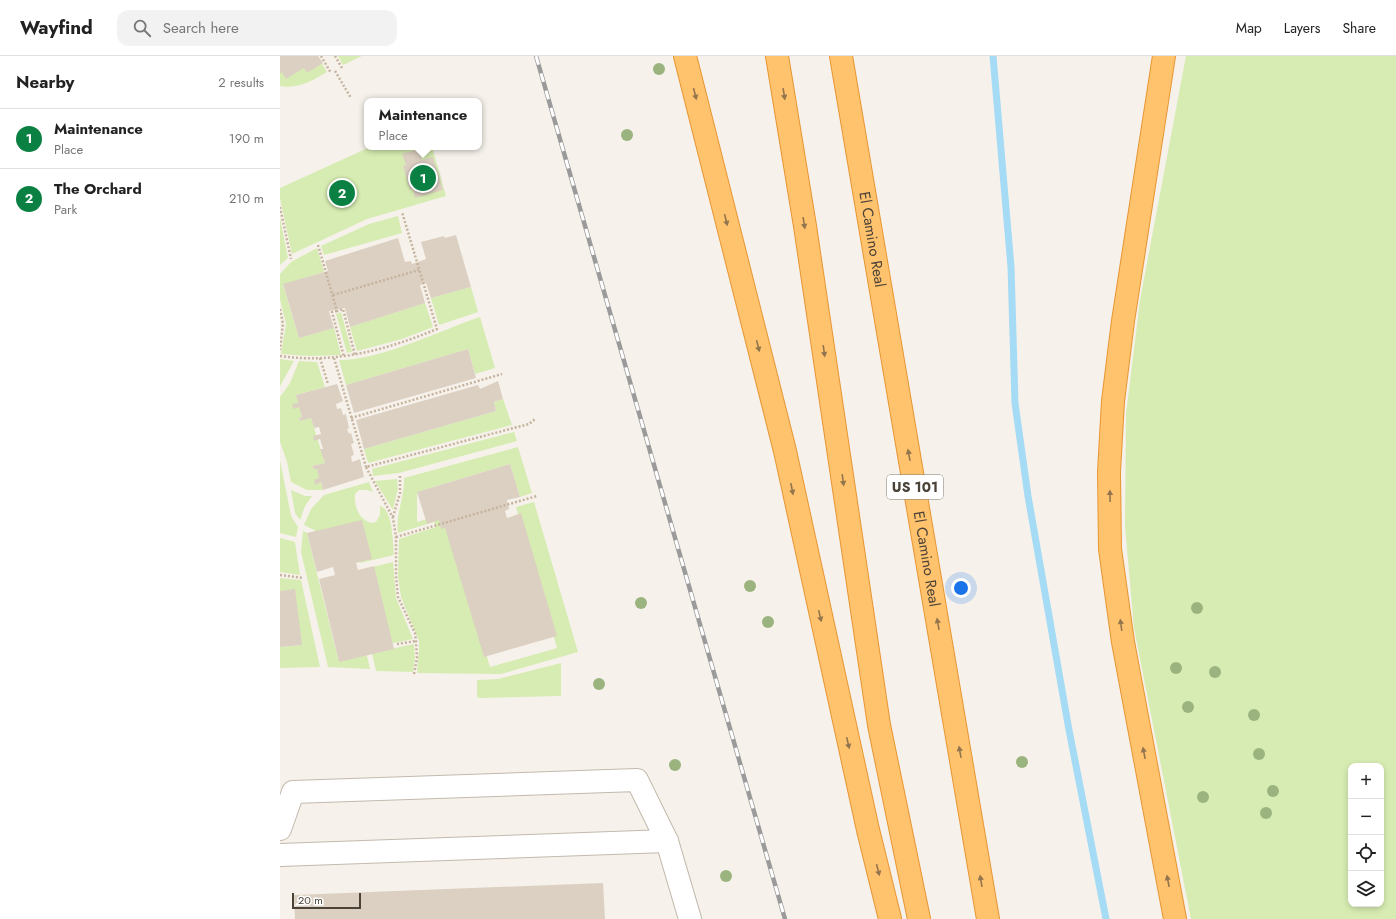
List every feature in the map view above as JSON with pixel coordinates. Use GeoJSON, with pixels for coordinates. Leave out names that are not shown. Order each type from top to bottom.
{"type":"FeatureCollection","features":[{"type":"Feature","properties":{"kind":"highway"},"geometry":{"type":"LineString","coordinates":[[685,56],[785,451],[868,830],[890,919]]}},
{"type":"Feature","properties":{"kind":"highway"},"geometry":{"type":"LineString","coordinates":[[777,56],[806,234],[879,725],[918,919]]}},
{"type":"Feature","properties":{"kind":"highway","name":"El Camino Real"},"geometry":{"type":"LineString","coordinates":[[841,56],[988,919]]}},
{"type":"Feature","properties":{"kind":"highway"},"geometry":{"type":"LineString","coordinates":[[1164,56],[1123,322],[1113,401],[1109,472],[1110,549],[1123,642],[1175,919]]}},
{"type":"Feature","properties":{"kind":"lane"},"geometry":{"type":"LineString","coordinates":[[280,829],[293,792],[637,780],[667,841],[690,919]]}},
{"type":"Feature","properties":{"kind":"lane"},"geometry":{"type":"LineString","coordinates":[[280,855],[667,841]]}},
{"type":"Feature","properties":{"kind":"path"},"geometry":{"type":"LineString","coordinates":[[321,56],[331,74]]}},
{"type":"Feature","properties":{"kind":"path"},"geometry":{"type":"LineString","coordinates":[[336,56],[342,68]]}},
{"type":"Feature","properties":{"kind":"path"},"geometry":{"type":"LineString","coordinates":[[335,71],[351,98]]}},
{"type":"Feature","properties":{"kind":"path"},"geometry":{"type":"LineString","coordinates":[[280,207],[291,260]]}},
{"type":"Feature","properties":{"kind":"path"},"geometry":{"type":"LineString","coordinates":[[280,356],[297,358],[344,357],[404,343],[437,329],[402,212]]}},
{"type":"Feature","properties":{"kind":"path"},"geometry":{"type":"LineString","coordinates":[[318,245],[337,311]]}},
{"type":"Feature","properties":{"kind":"path"},"geometry":{"type":"LineString","coordinates":[[333,295],[419,270]]}},
{"type":"Feature","properties":{"kind":"path"},"geometry":{"type":"LineString","coordinates":[[280,309],[283,324],[280,350]]}},
{"type":"Feature","properties":{"kind":"path"},"geometry":{"type":"LineString","coordinates":[[344,357],[332,312],[343,309],[355,355]]}},
{"type":"Feature","properties":{"kind":"path"},"geometry":{"type":"LineString","coordinates":[[320,358],[328,384]]}},
{"type":"Feature","properties":{"kind":"path"},"geometry":{"type":"LineString","coordinates":[[334,358],[366,467],[377,491],[393,518],[396,537],[396,576],[398,597],[416,641],[417,658],[414,674]]}},
{"type":"Feature","properties":{"kind":"path"},"geometry":{"type":"LineString","coordinates":[[352,418],[502,374]]}},
{"type":"Feature","properties":{"kind":"path"},"geometry":{"type":"LineString","coordinates":[[366,467],[529,424],[535,419]]}},
{"type":"Feature","properties":{"kind":"path"},"geometry":{"type":"LineString","coordinates":[[393,518],[400,493],[400,475]]}},
{"type":"Feature","properties":{"kind":"path"},"geometry":{"type":"LineString","coordinates":[[396,537],[537,496]]}},
{"type":"Feature","properties":{"kind":"path"},"geometry":{"type":"LineString","coordinates":[[280,575],[303,578]]}},
{"type":"Feature","properties":{"kind":"path"},"geometry":{"type":"LineString","coordinates":[[397,644],[416,641]]}},
{"type":"Feature","properties":{"kind":"green space"},"geometry":{"type":"Polygon","coordinates":[[[338,56],[362,56],[343,65],[338,56]]]}},
{"type":"Feature","properties":{"kind":"green space"},"geometry":{"type":"Polygon","coordinates":[[[1186,56],[1396,56],[1396,919],[1191,919],[1134,628],[1125,526],[1126,414],[1140,300],[1186,56]]]}},
{"type":"Feature","properties":{"kind":"green space"},"geometry":{"type":"Polygon","coordinates":[[[321,62],[327,72],[299,85],[287,87],[280,86],[280,72],[321,62]]]}},
{"type":"Feature","properties":{"kind":"green space"},"geometry":{"type":"Polygon","coordinates":[[[364,150],[433,150],[446,196],[367,219],[292,254],[280,198],[280,188],[364,150]]]}},
{"type":"Feature","properties":{"kind":"green space"},"geometry":{"type":"Polygon","coordinates":[[[398,216],[402,233],[324,255],[321,246],[369,224],[398,216]]]}},
{"type":"Feature","properties":{"kind":"green space"},"geometry":{"type":"Polygon","coordinates":[[[280,218],[288,258],[280,265],[280,218]]]}},
{"type":"Feature","properties":{"kind":"green space"},"geometry":{"type":"Polygon","coordinates":[[[317,248],[324,272],[283,285],[299,338],[334,328],[341,355],[308,356],[281,354],[286,324],[280,299],[280,274],[291,262],[317,248]]]}},
{"type":"Feature","properties":{"kind":"green space"},"geometry":{"type":"Polygon","coordinates":[[[471,287],[478,312],[439,325],[431,298],[471,287]]]}},
{"type":"Feature","properties":{"kind":"green space"},"geometry":{"type":"Polygon","coordinates":[[[425,303],[433,327],[402,339],[357,351],[350,327],[425,303]]]}},
{"type":"Feature","properties":{"kind":"green space"},"geometry":{"type":"Polygon","coordinates":[[[341,312],[352,352],[347,353],[336,314],[341,312]]]}},
{"type":"Feature","properties":{"kind":"green space"},"geometry":{"type":"Polygon","coordinates":[[[480,317],[495,368],[475,374],[468,349],[346,385],[339,360],[356,359],[391,350],[480,317]]]}},
{"type":"Feature","properties":{"kind":"green space"},"geometry":{"type":"Polygon","coordinates":[[[280,359],[294,361],[280,386],[280,359]]]}},
{"type":"Feature","properties":{"kind":"green space"},"geometry":{"type":"Polygon","coordinates":[[[299,361],[317,362],[325,387],[296,395],[302,417],[299,418],[300,421],[311,418],[325,463],[312,466],[314,469],[317,469],[323,490],[307,490],[291,482],[287,462],[280,442],[280,397],[290,383],[299,361]]]}},
{"type":"Feature","properties":{"kind":"green space"},"geometry":{"type":"Polygon","coordinates":[[[503,399],[512,425],[368,463],[364,449],[496,411],[494,402],[503,399]]]}},
{"type":"Feature","properties":{"kind":"green space"},"geometry":{"type":"Polygon","coordinates":[[[514,432],[517,441],[399,473],[373,476],[372,469],[514,432]]]}},
{"type":"Feature","properties":{"kind":"green space"},"geometry":{"type":"Polygon","coordinates":[[[518,447],[532,493],[520,497],[510,464],[417,492],[417,522],[445,514],[490,667],[557,648],[516,507],[534,502],[578,652],[501,674],[417,673],[419,641],[401,597],[398,576],[399,539],[436,527],[434,522],[398,533],[397,526],[404,478],[518,447]]]}},
{"type":"Feature","properties":{"kind":"green space"},"geometry":{"type":"Polygon","coordinates":[[[280,460],[291,516],[298,527],[296,537],[280,533],[280,460]]]}},
{"type":"Feature","properties":{"kind":"green space"},"geometry":{"type":"Polygon","coordinates":[[[397,479],[398,488],[393,510],[375,481],[397,479]]]}},
{"type":"Feature","properties":{"kind":"green space"},"geometry":{"type":"Polygon","coordinates":[[[369,482],[373,492],[359,490],[355,494],[356,508],[363,519],[371,523],[376,522],[380,515],[380,506],[388,513],[393,535],[394,555],[360,563],[350,524],[318,532],[304,525],[311,509],[324,495],[369,482]]]}},
{"type":"Feature","properties":{"kind":"green space"},"geometry":{"type":"Polygon","coordinates":[[[291,490],[305,496],[312,496],[305,506],[300,520],[295,513],[291,490]]]}},
{"type":"Feature","properties":{"kind":"green space"},"geometry":{"type":"Polygon","coordinates":[[[303,531],[307,533],[338,659],[366,652],[370,669],[328,667],[301,552],[303,531]]]}},
{"type":"Feature","properties":{"kind":"green space"},"geometry":{"type":"Polygon","coordinates":[[[280,538],[295,542],[300,575],[280,572],[280,538]]]}},
{"type":"Feature","properties":{"kind":"green space"},"geometry":{"type":"Polygon","coordinates":[[[393,562],[396,598],[413,639],[379,646],[360,570],[393,562]]]}},
{"type":"Feature","properties":{"kind":"green space"},"geometry":{"type":"Polygon","coordinates":[[[280,578],[301,580],[320,667],[280,668],[280,647],[301,645],[280,591],[280,578]]]}},
{"type":"Feature","properties":{"kind":"green space"},"geometry":{"type":"Polygon","coordinates":[[[414,644],[415,658],[413,672],[376,671],[372,653],[414,644]]]}},
{"type":"Feature","properties":{"kind":"green space"},"geometry":{"type":"Polygon","coordinates":[[[561,663],[561,696],[477,697],[477,680],[498,679],[561,663]]]}},
{"type":"Feature","properties":{"kind":"building"},"geometry":{"type":"Polygon","coordinates":[[[280,56],[318,56],[323,63],[307,73],[304,68],[286,79],[282,72],[280,74],[280,56]]]}},
{"type":"Feature","properties":{"kind":"building"},"geometry":{"type":"Polygon","coordinates":[[[419,150],[422,160],[433,157],[443,190],[415,198],[413,189],[410,190],[403,166],[406,165],[402,154],[419,150]]]}},
{"type":"Feature","properties":{"kind":"building"},"geometry":{"type":"Polygon","coordinates":[[[456,235],[471,287],[431,298],[426,283],[420,285],[425,303],[350,327],[345,308],[329,311],[334,328],[299,338],[283,284],[328,271],[325,261],[398,238],[405,262],[411,261],[412,264],[426,259],[421,242],[444,236],[445,238],[456,235]]]}},
{"type":"Feature","properties":{"kind":"building"},"geometry":{"type":"Polygon","coordinates":[[[468,349],[476,378],[354,413],[346,385],[468,349]]]}},
{"type":"Feature","properties":{"kind":"building"},"geometry":{"type":"Polygon","coordinates":[[[498,381],[503,399],[494,402],[496,411],[364,449],[356,420],[478,385],[480,389],[498,381]]]}},
{"type":"Feature","properties":{"kind":"building"},"geometry":{"type":"Polygon","coordinates":[[[337,384],[343,401],[336,404],[337,409],[341,408],[343,415],[346,414],[349,428],[347,429],[349,434],[351,433],[354,443],[351,444],[354,455],[351,456],[352,462],[360,459],[364,477],[323,490],[321,482],[315,485],[314,480],[319,478],[317,469],[314,469],[312,466],[325,463],[320,449],[323,449],[320,439],[314,441],[313,436],[321,434],[319,427],[314,428],[311,418],[300,421],[299,418],[302,417],[299,407],[293,409],[292,404],[298,403],[296,395],[337,384]]]}},
{"type":"Feature","properties":{"kind":"building"},"geometry":{"type":"Polygon","coordinates":[[[510,464],[520,497],[507,500],[509,509],[505,511],[507,518],[521,513],[557,636],[484,657],[445,528],[441,529],[439,520],[427,524],[417,492],[510,464]]]}},
{"type":"Feature","properties":{"kind":"building"},"geometry":{"type":"Polygon","coordinates":[[[362,520],[372,559],[356,563],[358,570],[374,566],[394,649],[339,662],[319,579],[335,575],[333,567],[317,572],[307,533],[362,520]]]}},
{"type":"Feature","properties":{"kind":"building"},"geometry":{"type":"Polygon","coordinates":[[[295,589],[302,645],[280,647],[280,591],[295,589]]]}},
{"type":"Feature","properties":{"kind":"building"},"geometry":{"type":"Polygon","coordinates":[[[603,883],[605,919],[295,919],[294,895],[603,883]]]}},
{"type":"Feature","properties":{"kind":"waterway"},"geometry":{"type":"LineString","coordinates":[[993,56],[1011,267],[1015,403],[1028,496],[1069,730],[1106,919]]}},
{"type":"Feature","properties":{"kind":"railway"},"geometry":{"type":"LineString","coordinates":[[536,56],[785,919]]}},
{"type":"Feature","properties":{"kind":"place","name":"Maintenance"},"geometry":{"type":"Point","coordinates":[423,178]}},
{"type":"Feature","properties":{"kind":"place","name":"The Orchard"},"geometry":{"type":"Point","coordinates":[342,193]}}]}
